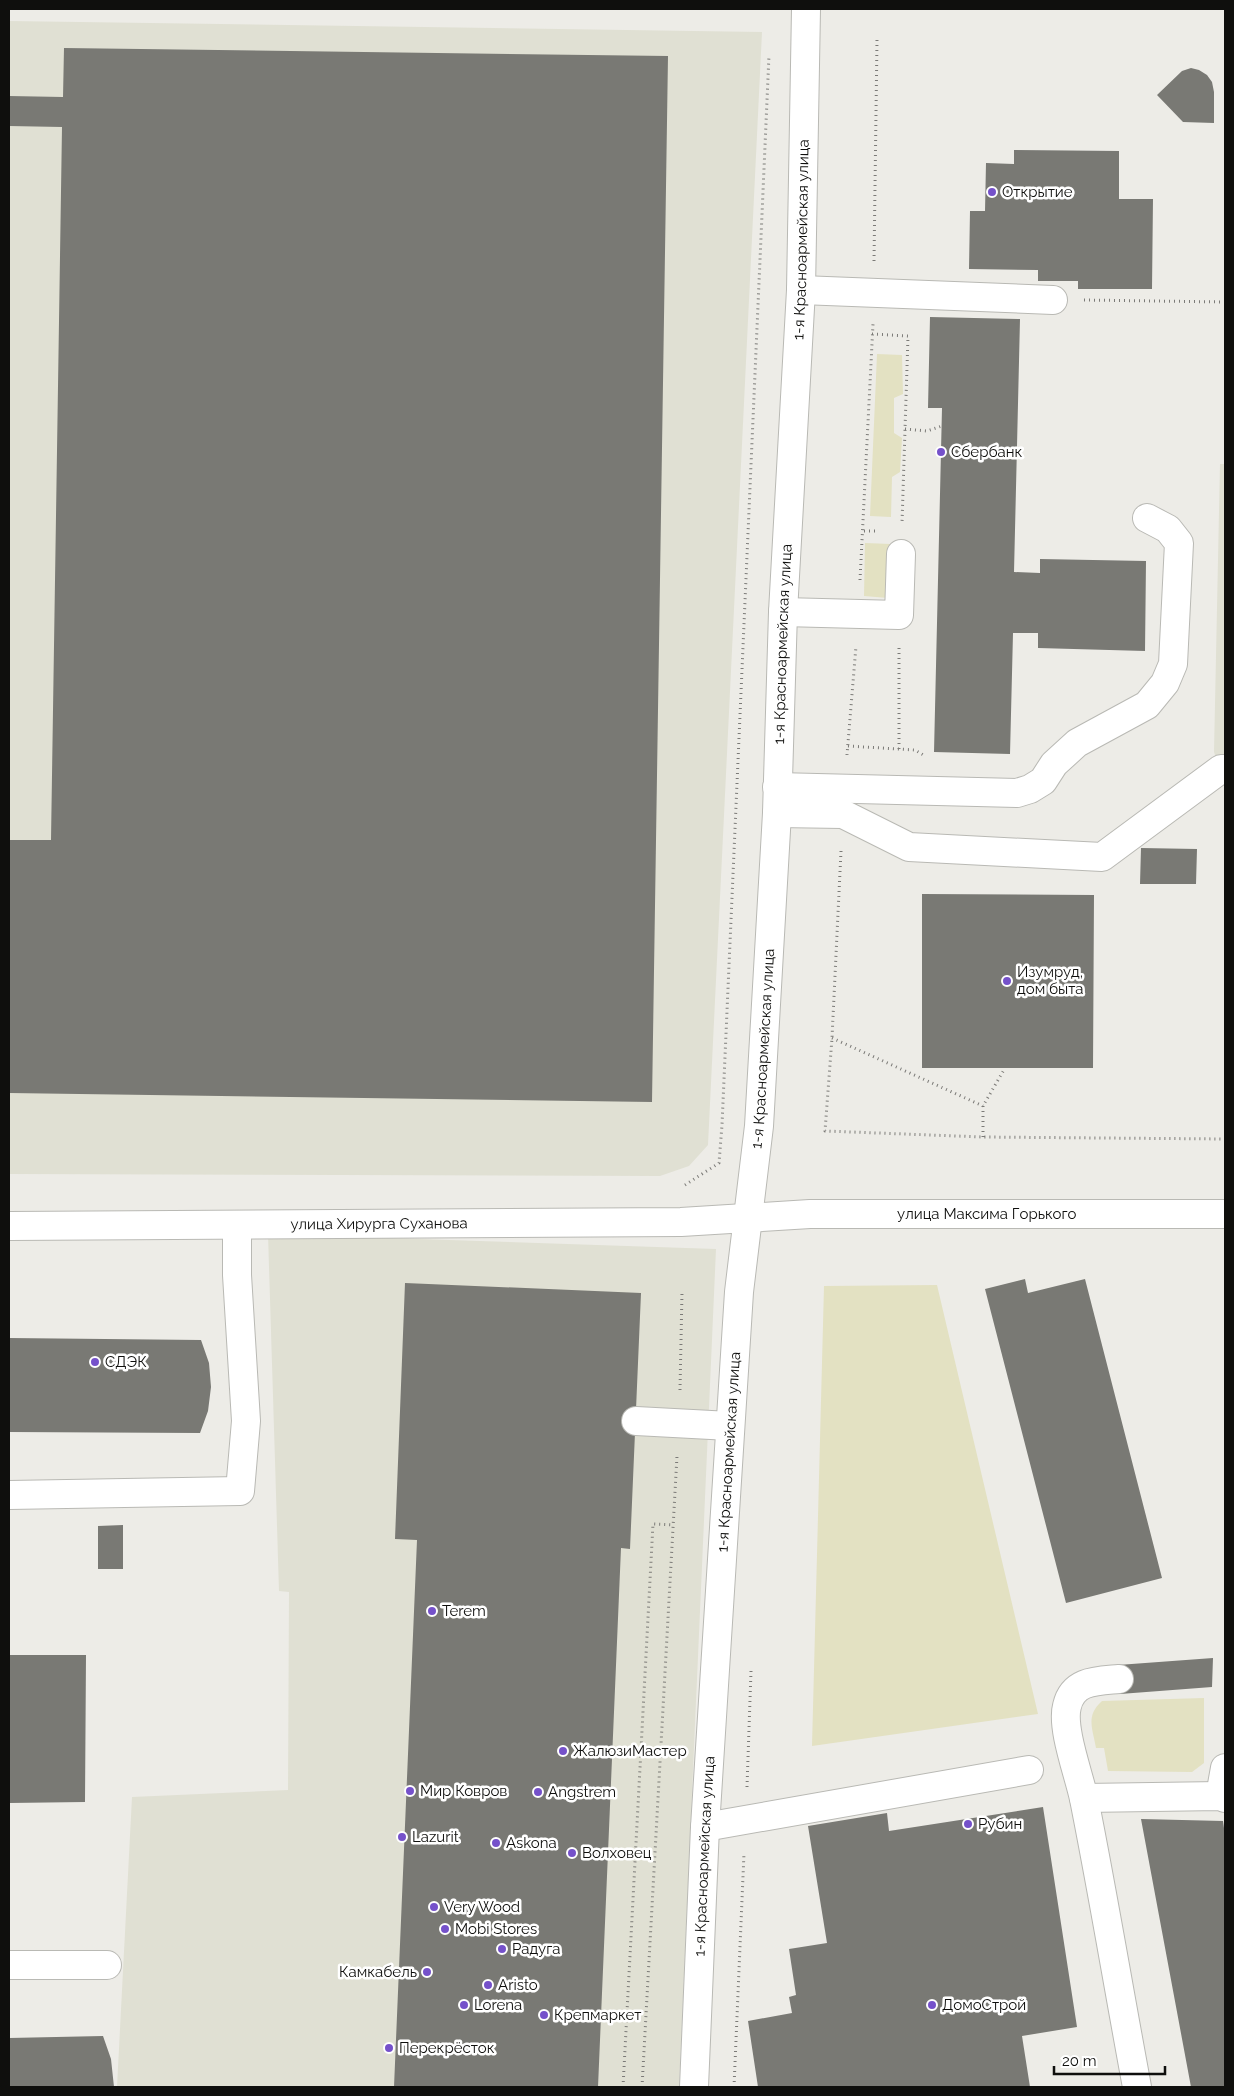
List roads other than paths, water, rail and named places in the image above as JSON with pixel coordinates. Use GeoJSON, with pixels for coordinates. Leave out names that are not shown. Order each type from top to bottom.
{"type":"FeatureCollection","features":[{"type":"Feature","properties":{"kind":"street","name":"1-я Красноармейская улица"},"geometry":{"type":"LineString","coordinates":[[694,2087],[705,1826],[739,1292],[760,1126],[777,800],[783,612],[802,290],[806,9]]}},
{"type":"Feature","properties":{"kind":"street"},"geometry":{"type":"LineString","coordinates":[[802,290],[1053,300]]}},
{"type":"Feature","properties":{"kind":"street"},"geometry":{"type":"LineString","coordinates":[[777,800],[1017,793],[1030,789],[1043,781],[1054,764],[1076,743],[1147,705],[1165,683],[1173,664],[1179,543],[1168,529],[1147,518]]}},
{"type":"Feature","properties":{"kind":"street"},"geometry":{"type":"LineString","coordinates":[[783,612],[899,615],[901,554]]}},
{"type":"Feature","properties":{"kind":"street"},"geometry":{"type":"LineString","coordinates":[[777,800],[843,814],[909,847],[1102,857],[1220,769],[1225,769]]}},
{"type":"Feature","properties":{"kind":"street","name":"улица Максима Горького"},"geometry":{"type":"LineString","coordinates":[[748,1217],[810,1214],[1225,1214]]}},
{"type":"Feature","properties":{"kind":"street","name":"улица Хирурга Суханова"},"geometry":{"type":"LineString","coordinates":[[9,1226],[681,1222],[748,1217]]}},
{"type":"Feature","properties":{"kind":"street"},"geometry":{"type":"LineString","coordinates":[[9,1495],[240,1491],[246,1421],[236,1275],[237,1225]]}},
{"type":"Feature","properties":{"kind":"street"},"geometry":{"type":"LineString","coordinates":[[636,1421],[730,1426]]}},
{"type":"Feature","properties":{"kind":"street"},"geometry":{"type":"LineString","coordinates":[[1119,1679],[1090,1681],[1076,1688],[1067,1704],[1065,1719],[1084,1798],[1137,2087]]}},
{"type":"Feature","properties":{"kind":"street"},"geometry":{"type":"LineString","coordinates":[[1084,1798],[1222,1797],[1225,1768]]}},
{"type":"Feature","properties":{"kind":"street"},"geometry":{"type":"LineString","coordinates":[[705,1826],[1029,1770]]}},
{"type":"Feature","properties":{"kind":"street"},"geometry":{"type":"LineString","coordinates":[[9,1965],[107,1964]]}},
{"type":"Feature","properties":{"kind":"place","name":"Открытие"},"geometry":{"type":"Point","coordinates":[992,192]}},
{"type":"Feature","properties":{"kind":"place","name":"Сбербанк"},"geometry":{"type":"Point","coordinates":[941,452]}},
{"type":"Feature","properties":{"kind":"place","name":"Изумруд, дом быта"},"geometry":{"type":"Point","coordinates":[1007,981]}},
{"type":"Feature","properties":{"kind":"place","name":"СДЭК"},"geometry":{"type":"Point","coordinates":[95,1362]}},
{"type":"Feature","properties":{"kind":"place","name":"Terem"},"geometry":{"type":"Point","coordinates":[432,1611]}},
{"type":"Feature","properties":{"kind":"place","name":"ЖалюзиМастер"},"geometry":{"type":"Point","coordinates":[563,1751]}},
{"type":"Feature","properties":{"kind":"place","name":"Мир Ковров"},"geometry":{"type":"Point","coordinates":[410,1791]}},
{"type":"Feature","properties":{"kind":"place","name":"Angstrem"},"geometry":{"type":"Point","coordinates":[538,1792]}},
{"type":"Feature","properties":{"kind":"place","name":"Рубин"},"geometry":{"type":"Point","coordinates":[968,1824]}},
{"type":"Feature","properties":{"kind":"place","name":"Lazurit"},"geometry":{"type":"Point","coordinates":[402,1837]}},
{"type":"Feature","properties":{"kind":"place","name":"Askona"},"geometry":{"type":"Point","coordinates":[496,1843]}},
{"type":"Feature","properties":{"kind":"place","name":"Волховец"},"geometry":{"type":"Point","coordinates":[572,1853]}},
{"type":"Feature","properties":{"kind":"place","name":"Very Wood"},"geometry":{"type":"Point","coordinates":[434,1907]}},
{"type":"Feature","properties":{"kind":"place","name":"Mobi Stores"},"geometry":{"type":"Point","coordinates":[445,1929]}},
{"type":"Feature","properties":{"kind":"place","name":"Радуга"},"geometry":{"type":"Point","coordinates":[502,1949]}},
{"type":"Feature","properties":{"kind":"place","name":"Камкабель"},"geometry":{"type":"Point","coordinates":[427,1972]}},
{"type":"Feature","properties":{"kind":"place","name":"Aristo"},"geometry":{"type":"Point","coordinates":[488,1985]}},
{"type":"Feature","properties":{"kind":"place","name":"Lorena"},"geometry":{"type":"Point","coordinates":[464,2005]}},
{"type":"Feature","properties":{"kind":"place","name":"ДомоСтрой"},"geometry":{"type":"Point","coordinates":[932,2005]}},
{"type":"Feature","properties":{"kind":"place","name":"Крепмаркет"},"geometry":{"type":"Point","coordinates":[544,2015]}},
{"type":"Feature","properties":{"kind":"place","name":"Перекрёсток"},"geometry":{"type":"Point","coordinates":[389,2048]}}]}
